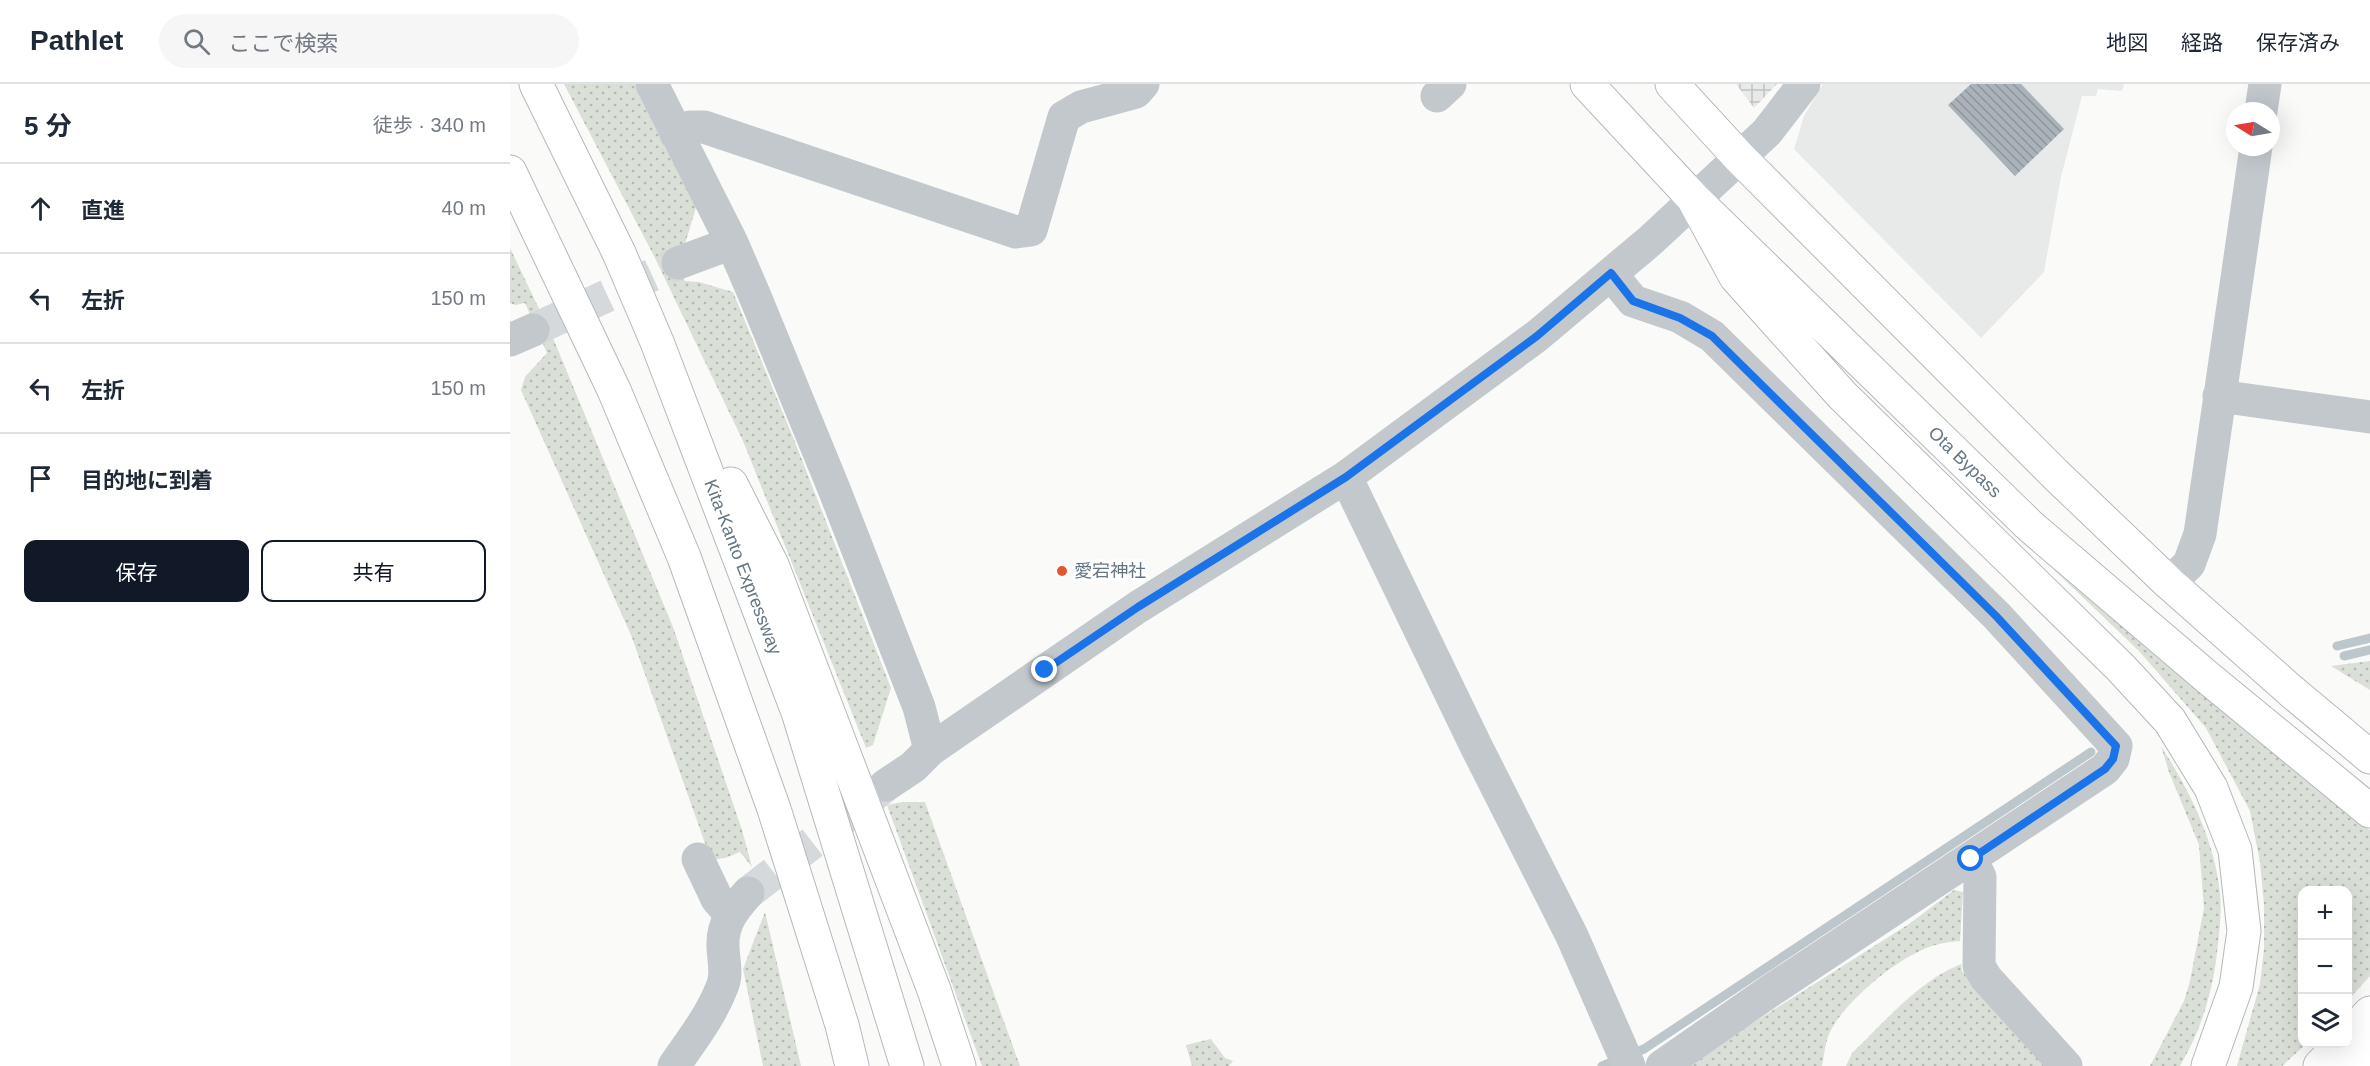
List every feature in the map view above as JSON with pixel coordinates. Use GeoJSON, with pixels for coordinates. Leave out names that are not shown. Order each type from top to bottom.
{"type":"FeatureCollection","features":[{"type":"Feature","properties":{"kind":"highway","name":"Kita-Kanto Expressway"},"geometry":{"type":"LineString","coordinates":[[536,84],[619,253],[657,342],[798,712],[907,1066]]}},
{"type":"Feature","properties":{"kind":"highway","name":"Ota Bypass"},"geometry":{"type":"LineString","coordinates":[[1587,84],[1694,198],[2030,526],[2207,677],[2370,811]]}},
{"type":"Feature","properties":{"kind":"highway"},"geometry":{"type":"LineString","coordinates":[[1672,84],[1739,157],[2046,466],[2169,583],[2370,758]]}},
{"type":"Feature","properties":{"kind":"highway"},"geometry":{"type":"LineString","coordinates":[[510,172],[614,390],[684,557],[774,809],[842,1025],[852,1066]]}},
{"type":"Feature","properties":{"kind":"highway"},"geometry":{"type":"LineString","coordinates":[[1694,198],[1736,277],[1842,395],[2121,668],[2170,721],[2211,788],[2235,850],[2244,931],[2236,987],[2208,1066]]}},
{"type":"Feature","properties":{"kind":"highway"},"geometry":{"type":"LineString","coordinates":[[657,342],[772,565],[934,990],[959,1066]]}},
{"type":"Feature","properties":{"kind":"highway"},"geometry":{"type":"LineString","coordinates":[[2291,691],[2370,740]]}},
{"type":"Feature","properties":{"kind":"highway"},"geometry":{"type":"LineString","coordinates":[[2352,1033],[2370,1013]]}},
{"type":"Feature","properties":{"kind":"highway"},"geometry":{"type":"LineString","coordinates":[[2320,1066],[2337,1048]]}},
{"type":"Feature","properties":{"kind":"highway"},"geometry":{"type":"LineString","coordinates":[[2357,1066],[2370,1052]]}},
{"type":"Feature","properties":{"kind":"street"},"geometry":{"type":"LineString","coordinates":[[652,84],[732,243],[834,489],[919,707],[930,750]]}},
{"type":"Feature","properties":{"kind":"street"},"geometry":{"type":"LineString","coordinates":[[676,134],[690,127],[704,128],[1016,232],[1031,230],[1064,117],[1082,107],[1136,92],[1143,84]]}},
{"type":"Feature","properties":{"kind":"street"},"geometry":{"type":"LineString","coordinates":[[886,785],[913,767],[930,750],[1138,607],[1346,477],[1537,336],[1651,240],[1767,132],[1804,84]]}},
{"type":"Feature","properties":{"kind":"street"},"geometry":{"type":"LineString","coordinates":[[2262,102],[2265,84]]}},
{"type":"Feature","properties":{"kind":"street"},"geometry":{"type":"LineString","coordinates":[[2169,583],[2189,564],[2200,534],[2255,156]]}},
{"type":"Feature","properties":{"kind":"street"},"geometry":{"type":"LineString","coordinates":[[678,263],[732,243]]}},
{"type":"Feature","properties":{"kind":"street"},"geometry":{"type":"LineString","coordinates":[[1611,273],[1633,301],[1680,318],[1712,336],[1996,616],[2116,746],[2113,759],[2105,769],[1770,991],[1662,1066]]}},
{"type":"Feature","properties":{"kind":"street"},"geometry":{"type":"LineString","coordinates":[[2219,396],[2370,417]]}},
{"type":"Feature","properties":{"kind":"street"},"geometry":{"type":"LineString","coordinates":[[1346,477],[1476,746],[1572,936],[1629,1066]]}},
{"type":"Feature","properties":{"kind":"street"},"geometry":{"type":"LineString","coordinates":[[674,1066],[705,1020],[723,985],[725,964],[723,945],[726,922],[739,904],[717,899],[698,859]]}},
{"type":"Feature","properties":{"kind":"street"},"geometry":{"type":"LineString","coordinates":[[1971,859],[1980,877],[1979,966],[1986,978],[2066,1066]]}},
{"type":"Feature","properties":{"kind":"shaded area"},"geometry":{"type":"Polygon","coordinates":[[[564,84],[636,84],[697,204],[685,244],[671,251],[685,281],[699,282],[733,292],[795,442],[891,688],[873,745],[866,748],[743,441],[654,256],[564,84]]]}},
{"type":"Feature","properties":{"kind":"shaded area"},"geometry":{"type":"Polygon","coordinates":[[[1736,84],[1777,84],[1754,108],[1736,84]]]}},
{"type":"Feature","properties":{"kind":"shaded area"},"geometry":{"type":"Polygon","coordinates":[[[1823,84],[2124,84],[2122,91],[2098,89],[2096,96],[2082,96],[2061,177],[2044,272],[1981,338],[1794,149],[1804,116],[1823,84]]]}},
{"type":"Feature","properties":{"kind":"shaded area"},"geometry":{"type":"Polygon","coordinates":[[[510,248],[553,338],[673,627],[742,830],[752,867],[740,852],[711,860],[631,635],[521,390],[525,377],[547,353],[525,303],[515,305],[510,303],[510,248]]]}},
{"type":"Feature","properties":{"kind":"shaded area"},"geometry":{"type":"Polygon","coordinates":[[[2051,567],[2370,830],[2370,976],[2352,996],[2352,886],[2298,886],[2298,1048],[2302,1048],[2282,1066],[2237,1066],[2260,984],[2264,949],[2264,905],[2260,862],[2250,811],[2206,728],[2139,651],[2051,567]]]}},
{"type":"Feature","properties":{"kind":"shaded area"},"geometry":{"type":"Polygon","coordinates":[[[2370,661],[2370,690],[2331,666],[2370,661]]]}},
{"type":"Feature","properties":{"kind":"shaded area"},"geometry":{"type":"Polygon","coordinates":[[[2161,746],[2191,798],[2207,835],[2213,854],[2221,901],[2217,953],[2209,998],[2200,1026],[2180,1066],[2150,1066],[2184,1001],[2204,908],[2199,845],[2169,772],[2161,746]]]}},
{"type":"Feature","properties":{"kind":"shaded area"},"geometry":{"type":"Polygon","coordinates":[[[925,802],[1020,1066],[982,1066],[887,805],[925,802]]]}},
{"type":"Feature","properties":{"kind":"shaded area"},"geometry":{"type":"Polygon","coordinates":[[[1954,890],[1963,892],[1960,941],[1937,944],[1921,950],[1892,967],[1866,988],[1835,1023],[1829,1034],[1822,1066],[1685,1066],[1909,924],[1954,890]]]}},
{"type":"Feature","properties":{"kind":"shaded area"},"geometry":{"type":"Polygon","coordinates":[[[765,912],[801,1066],[763,1066],[743,969],[765,912]]]}},
{"type":"Feature","properties":{"kind":"shaded area"},"geometry":{"type":"Polygon","coordinates":[[[1961,964],[1962,971],[2044,1066],[1846,1066],[1852,1053],[1903,1003],[1930,981],[1961,964]]]}},
{"type":"Feature","properties":{"kind":"shaded area"},"geometry":{"type":"Polygon","coordinates":[[[1211,1039],[1225,1058],[1233,1061],[1229,1066],[1192,1066],[1186,1045],[1211,1039]]]}},
{"type":"Feature","properties":{"kind":"building"},"geometry":{"type":"Polygon","coordinates":[[[1971,84],[2021,84],[2064,129],[2015,176],[1948,105],[1971,84]]]}},
{"type":"Feature","properties":{"kind":"waterway"},"geometry":{"type":"LineString","coordinates":[[2337,646],[2370,638]]}},
{"type":"Feature","properties":{"kind":"waterway"},"geometry":{"type":"LineString","coordinates":[[2344,656],[2370,650]]}},
{"type":"Feature","properties":{"kind":"waterway"},"geometry":{"type":"LineString","coordinates":[[1602,1066],[1644,1049],[2091,752]]}},
{"type":"Feature","properties":{"kind":"tunnel"},"geometry":{"type":"LineString","coordinates":[[533,330],[678,263]]}},
{"type":"Feature","properties":{"kind":"tunnel"},"geometry":{"type":"LineString","coordinates":[[748,893],[885,786]]}},
{"type":"Feature","properties":{"kind":"place","name":"愛宕神社"},"geometry":{"type":"Point","coordinates":[1062,571]}},
{"type":"Feature","properties":{"kind":"route"},"geometry":{"type":"LineString","coordinates":[[1045,670],[1138,607],[1346,477],[1537,336],[1611,273],[1633,301],[1680,318],[1712,336],[1996,616],[2116,746],[2113,759],[2105,769],[1971,859]]}}]}
